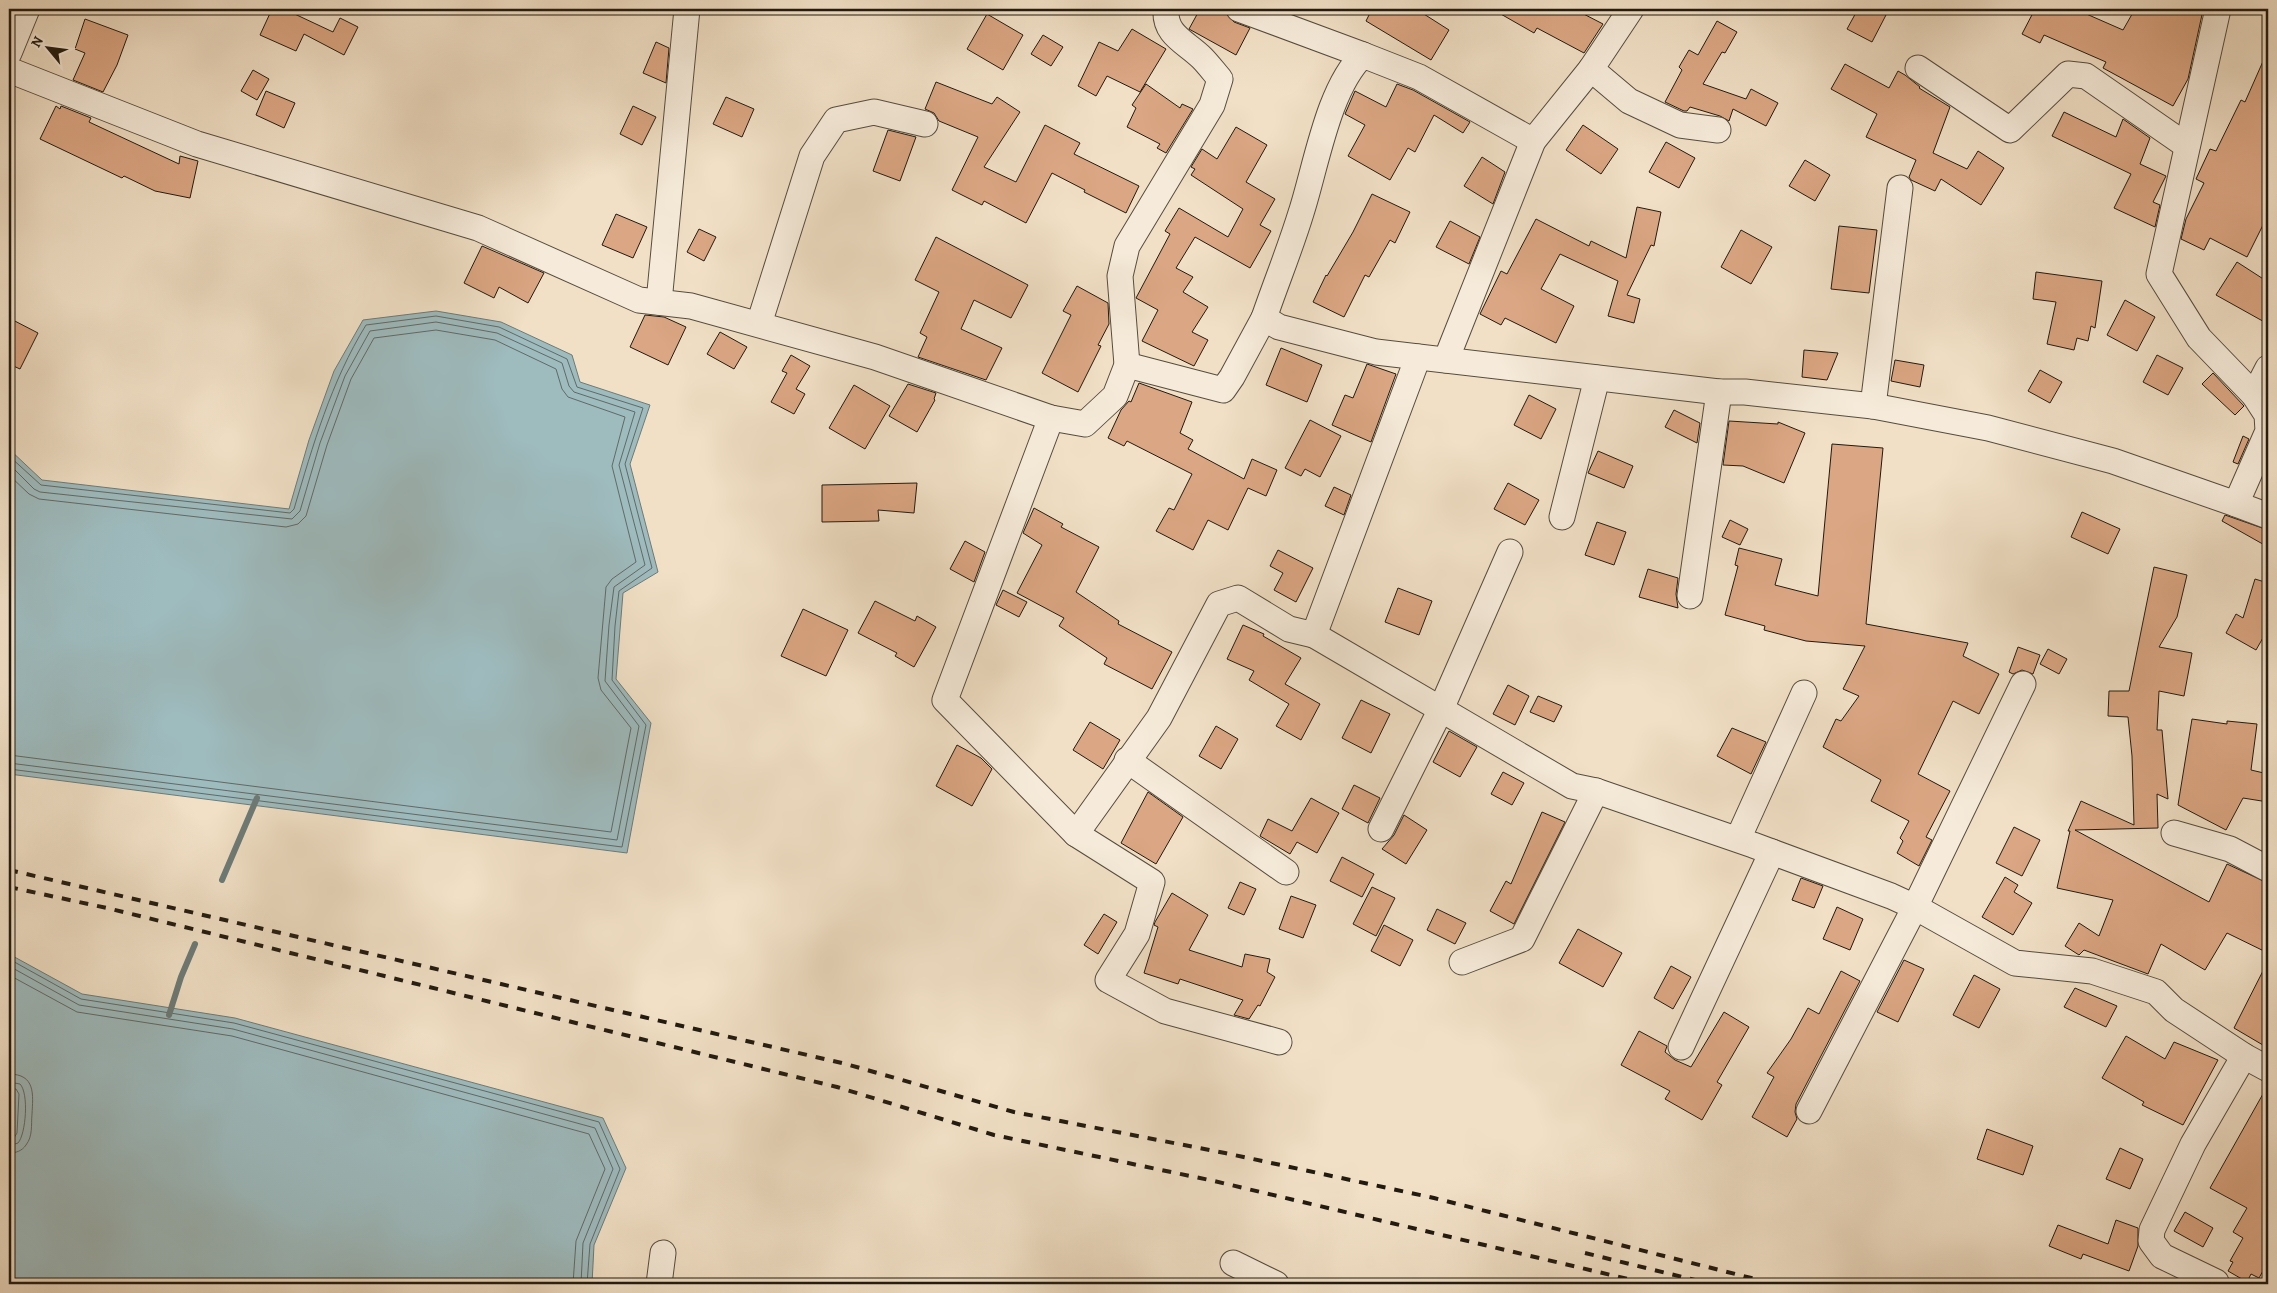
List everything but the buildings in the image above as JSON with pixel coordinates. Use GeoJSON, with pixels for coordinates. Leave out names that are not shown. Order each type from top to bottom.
{"type":"FeatureCollection","features":[{"type":"Feature","properties":{"kind":"street"},"geometry":{"type":"LineString","coordinates":[[9,53],[28,9]]}},
{"type":"Feature","properties":{"kind":"street"},"geometry":{"type":"LineString","coordinates":[[659,302],[687,9]]}},
{"type":"Feature","properties":{"kind":"street"},"geometry":{"type":"LineString","coordinates":[[9,70],[197,144],[478,228],[639,300],[691,306],[759,324],[875,357],[1051,418],[1085,424],[1115,396],[1127,365],[1120,276],[1127,246],[1212,105],[1220,79],[1202,57],[1173,35],[1167,22],[1166,9]]}},
{"type":"Feature","properties":{"kind":"street"},"geometry":{"type":"LineString","coordinates":[[1239,9],[1419,77],[1534,141]]}},
{"type":"Feature","properties":{"kind":"street"},"geometry":{"type":"LineString","coordinates":[[1446,360],[1534,141],[1591,69],[1631,9]]}},
{"type":"Feature","properties":{"kind":"street"},"geometry":{"type":"LineString","coordinates":[[2218,9],[2159,274],[2199,338],[2254,395],[2267,415],[2268,431],[2236,504]]}},
{"type":"Feature","properties":{"kind":"street"},"geometry":{"type":"LineString","coordinates":[[1127,365],[1222,390],[1232,377],[1264,318],[1301,214],[1326,123],[1351,66],[1363,55]]}},
{"type":"Feature","properties":{"kind":"street"},"geometry":{"type":"LineString","coordinates":[[1918,68],[2010,130],[2068,74],[2086,76],[2187,146]]}},
{"type":"Feature","properties":{"kind":"street"},"geometry":{"type":"LineString","coordinates":[[1591,69],[1629,101],[1680,125],[1718,130]]}},
{"type":"Feature","properties":{"kind":"street"},"geometry":{"type":"LineString","coordinates":[[759,324],[812,156],[836,120],[874,112],[924,124]]}},
{"type":"Feature","properties":{"kind":"street"},"geometry":{"type":"LineString","coordinates":[[1873,406],[1900,188]]}},
{"type":"Feature","properties":{"kind":"street"},"geometry":{"type":"LineString","coordinates":[[1264,318],[1279,327],[1366,349],[1719,392],[1745,392],[1873,406],[1988,428],[2104,459],[2268,516]]}},
{"type":"Feature","properties":{"kind":"street"},"geometry":{"type":"LineString","coordinates":[[1314,634],[1418,356]]}},
{"type":"Feature","properties":{"kind":"street"},"geometry":{"type":"LineString","coordinates":[[2254,395],[2268,368]]}},
{"type":"Feature","properties":{"kind":"street"},"geometry":{"type":"LineString","coordinates":[[1562,518],[1598,378]]}},
{"type":"Feature","properties":{"kind":"street"},"geometry":{"type":"LineString","coordinates":[[1690,596],[1719,392]]}},
{"type":"Feature","properties":{"kind":"street"},"geometry":{"type":"LineString","coordinates":[[1051,418],[945,700],[1076,834],[1152,882],[1137,934],[1108,980],[1165,1011],[1279,1042]]}},
{"type":"Feature","properties":{"kind":"street"},"geometry":{"type":"LineString","coordinates":[[1380,829],[1441,709],[1510,552]]}},
{"type":"Feature","properties":{"kind":"street"},"geometry":{"type":"LineString","coordinates":[[1076,834],[1159,718],[1219,604],[1238,598],[1289,629],[1314,634],[1572,786],[1596,791],[1738,839],[1915,907],[2015,963],[2092,972],[2156,992],[2174,1010],[2244,1056],[2268,1068]]}},
{"type":"Feature","properties":{"kind":"street"},"geometry":{"type":"LineString","coordinates":[[1809,1111],[1915,907],[2023,684]]}},
{"type":"Feature","properties":{"kind":"street"},"geometry":{"type":"LineString","coordinates":[[1738,839],[1804,692]]}},
{"type":"Feature","properties":{"kind":"street"},"geometry":{"type":"LineString","coordinates":[[1128,760],[1286,872]]}},
{"type":"Feature","properties":{"kind":"street"},"geometry":{"type":"LineString","coordinates":[[1462,962],[1522,939],[1596,791]]}},
{"type":"Feature","properties":{"kind":"street"},"geometry":{"type":"LineString","coordinates":[[2174,833],[2230,849],[2268,869]]}},
{"type":"Feature","properties":{"kind":"street"},"geometry":{"type":"LineString","coordinates":[[1681,1047],[1772,852]]}},
{"type":"Feature","properties":{"kind":"street"},"geometry":{"type":"LineString","coordinates":[[2216,1282],[2162,1256],[2151,1241],[2152,1230],[2193,1144],[2244,1056]]}},
{"type":"Feature","properties":{"kind":"street"},"geometry":{"type":"LineString","coordinates":[[659,1284],[663,1253]]}},
{"type":"Feature","properties":{"kind":"street"},"geometry":{"type":"LineString","coordinates":[[1233,1263],[1276,1284]]}},
{"type":"Feature","properties":{"kind":"water"},"geometry":{"type":"Polygon","coordinates":[[[436,311],[501,322],[572,355],[580,382],[650,405],[630,464],[658,572],[623,593],[616,679],[651,723],[627,853],[9,774],[9,449],[42,480],[289,509],[309,440],[334,371],[363,320],[436,311]]]}},
{"type":"Feature","properties":{"kind":"water"},"geometry":{"type":"Polygon","coordinates":[[[9,954],[82,994],[235,1018],[603,1118],[626,1168],[594,1245],[592,1284],[9,1284],[9,1138],[12,1132],[14,1093],[9,1093],[9,954]]]}},
{"type":"Feature","properties":{"kind":"waterway"},"geometry":{"type":"LineString","coordinates":[[222,880],[257,798]]}},
{"type":"Feature","properties":{"kind":"waterway"},"geometry":{"type":"LineString","coordinates":[[169,1015],[181,977],[195,944]]}},
{"type":"Feature","properties":{"kind":"railway"},"geometry":{"type":"LineString","coordinates":[[9,870],[846,1064],[1014,1112],[1225,1153],[1434,1198],[1775,1284]]}},
{"type":"Feature","properties":{"kind":"railway"},"geometry":{"type":"LineString","coordinates":[[9,887],[107,908],[837,1087],[994,1135],[1214,1181],[1649,1284]]}},
{"type":"Feature","properties":{"kind":"railway"},"geometry":{"type":"LineString","coordinates":[[1585,1253],[1711,1284]]}}]}
